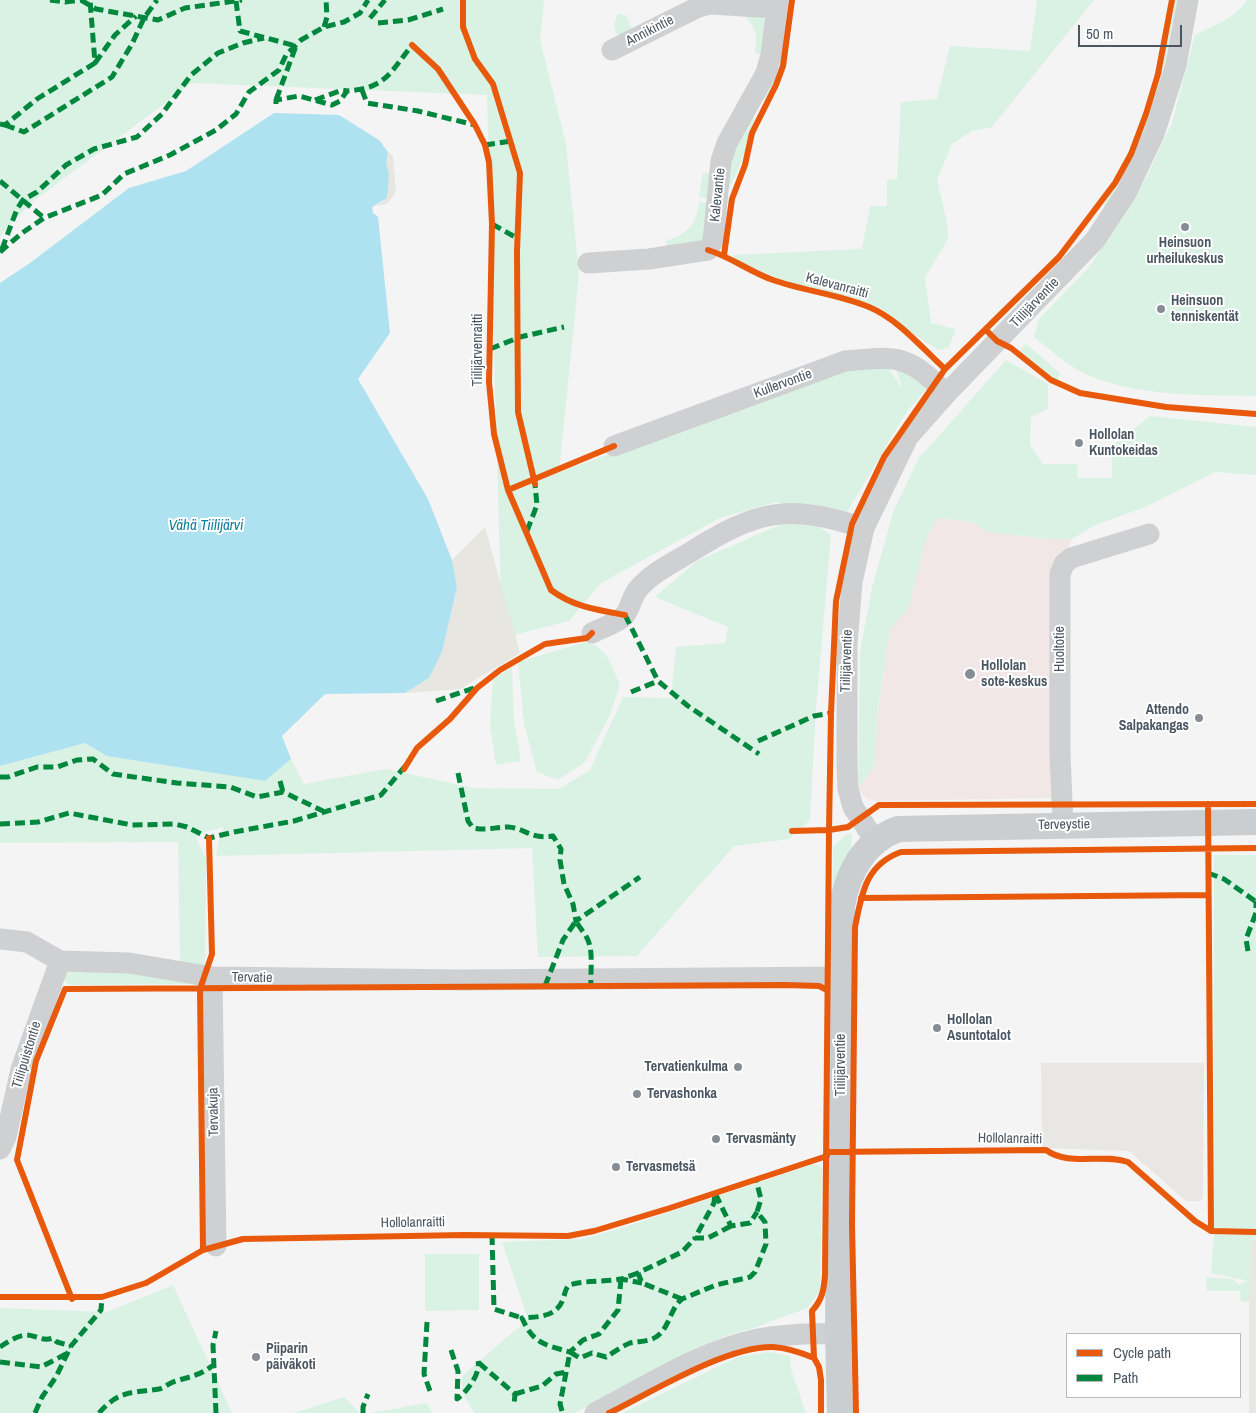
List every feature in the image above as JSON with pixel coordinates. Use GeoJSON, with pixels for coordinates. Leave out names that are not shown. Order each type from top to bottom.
{"type":"FeatureCollection","features":[{"type":"Feature","properties":{"kind":"main road","name":"Terveystie"},"geometry":{"type":"LineString","coordinates":[[874,841],[898,829],[1256,822]]}},
{"type":"Feature","properties":{"kind":"main road","name":"Tiilijärventie"},"geometry":{"type":"LineString","coordinates":[[840,1413],[838,1334],[842,906],[844,892],[855,865],[874,841]]}},
{"type":"Feature","properties":{"kind":"street","name":"Tiilijärventie"},"geometry":{"type":"LineString","coordinates":[[874,841],[853,807],[848,789],[846,765],[846,644],[852,582],[864,528],[908,437],[946,394],[1095,240],[1126,193],[1154,134],[1176,65],[1188,0]]}},
{"type":"Feature","properties":{"kind":"street","name":"Annikintie"},"geometry":{"type":"LineString","coordinates":[[612,50],[696,8],[710,4],[777,4]]}},
{"type":"Feature","properties":{"kind":"street","name":"Kalevantie"},"geometry":{"type":"LineString","coordinates":[[588,263],[665,257],[708,250],[713,241],[722,161],[727,143],[766,73],[771,55],[777,4]]}},
{"type":"Feature","properties":{"kind":"street","name":"Kullervontie"},"geometry":{"type":"LineString","coordinates":[[614,446],[845,361],[884,357],[906,360],[946,394]]}},
{"type":"Feature","properties":{"kind":"street"},"geometry":{"type":"LineString","coordinates":[[592,633],[625,615],[638,588],[664,569],[703,544],[744,523],[768,515],[799,512],[818,515],[864,528]]}},
{"type":"Feature","properties":{"kind":"street","name":"Huoltotie"},"geometry":{"type":"LineString","coordinates":[[1063,825],[1060,754],[1060,574],[1064,564],[1071,558],[1149,534]]}},
{"type":"Feature","properties":{"kind":"street","name":"Tervatie"},"geometry":{"type":"LineString","coordinates":[[0,939],[27,942],[60,961],[129,963],[212,977],[462,980],[842,977]]}},
{"type":"Feature","properties":{"kind":"street","name":"Tiilipuistontie"},"geometry":{"type":"LineString","coordinates":[[0,1149],[6,1137],[21,1069],[60,961]]}},
{"type":"Feature","properties":{"kind":"street","name":"Tervakuja"},"geometry":{"type":"LineString","coordinates":[[212,977],[216,1246]]}},
{"type":"Feature","properties":{"kind":"street"},"geometry":{"type":"LineString","coordinates":[[595,1413],[716,1351],[756,1340],[789,1334],[838,1334]]}},
{"type":"Feature","properties":{"kind":"shaded area","name":"Hollolan sote-keskus"},"geometry":{"type":"Polygon","coordinates":[[[936,518],[973,522],[987,532],[1048,539],[1072,539],[1056,572],[1056,798],[876,801],[867,799],[858,789],[875,764],[877,720],[890,628],[908,609],[925,542],[936,518]]]}},
{"type":"Feature","properties":{"kind":"shaded area"},"geometry":{"type":"Polygon","coordinates":[[[1041,1063],[1204,1063],[1203,1198],[1200,1201],[1186,1201],[1129,1151],[1042,1148],[1041,1063]]]}},
{"type":"Feature","properties":{"kind":"shaded area"},"geometry":{"type":"Polygon","coordinates":[[[1256,1239],[1256,1413],[1249,1413],[1249,1281],[1251,1240],[1256,1239]]]}},
{"type":"Feature","properties":{"kind":"green space"},"geometry":{"type":"Polygon","coordinates":[[[0,0],[544,0],[540,40],[566,144],[579,274],[559,472],[867,363],[886,364],[903,390],[894,363],[929,386],[907,411],[846,514],[776,502],[720,518],[601,583],[569,621],[502,638],[487,95],[192,83],[31,203],[0,236],[0,0]]]}},
{"type":"Feature","properties":{"kind":"green space"},"geometry":{"type":"Polygon","coordinates":[[[1037,0],[1094,0],[992,127],[972,131],[952,144],[937,180],[947,222],[948,239],[925,278],[931,323],[956,329],[949,347],[938,350],[903,327],[880,307],[825,291],[796,286],[734,259],[733,255],[862,249],[870,206],[887,206],[887,180],[897,179],[901,102],[937,99],[950,46],[1030,51],[1037,0]]]}},
{"type":"Feature","properties":{"kind":"green space"},"geometry":{"type":"Polygon","coordinates":[[[1175,0],[1179,0],[1168,66],[1134,165],[1105,208],[1104,204],[1131,156],[1151,106],[1165,54],[1175,0]]]}},
{"type":"Feature","properties":{"kind":"green space","name":"Heinsuon urheilukeskus"},"geometry":{"type":"Polygon","coordinates":[[[1247,0],[1256,0],[1256,396],[1172,394],[1130,388],[1109,383],[1083,373],[1068,364],[1034,337],[1039,319],[1090,266],[1147,176],[1172,123],[1195,35],[1230,17],[1247,0]]]}},
{"type":"Feature","properties":{"kind":"green space"},"geometry":{"type":"Polygon","coordinates":[[[618,14],[626,15],[634,34],[622,38],[616,33],[614,24],[618,14]]]}},
{"type":"Feature","properties":{"kind":"green space"},"geometry":{"type":"Polygon","coordinates":[[[742,14],[761,15],[766,21],[764,54],[757,54],[755,52],[755,31],[742,14]]]}},
{"type":"Feature","properties":{"kind":"green space"},"geometry":{"type":"Polygon","coordinates":[[[786,19],[788,35],[783,58],[768,98],[763,100],[786,19]]]}},
{"type":"Feature","properties":{"kind":"green space"},"geometry":{"type":"Polygon","coordinates":[[[754,115],[752,130],[744,154],[726,192],[731,157],[754,115]]]}},
{"type":"Feature","properties":{"kind":"green space"},"geometry":{"type":"Polygon","coordinates":[[[703,173],[713,174],[711,199],[699,197],[703,173]]]}},
{"type":"Feature","properties":{"kind":"green space"},"geometry":{"type":"Polygon","coordinates":[[[699,202],[712,203],[705,242],[667,249],[666,241],[680,235],[690,227],[696,216],[699,202]]]}},
{"type":"Feature","properties":{"kind":"green space"},"geometry":{"type":"Polygon","coordinates":[[[1026,344],[1060,373],[1057,381],[1021,355],[1020,350],[1026,344]]]}},
{"type":"Feature","properties":{"kind":"green space"},"geometry":{"type":"Polygon","coordinates":[[[1006,360],[1048,384],[1048,409],[1031,417],[1030,445],[1043,464],[1077,464],[1078,478],[1112,478],[1112,446],[1150,416],[1256,427],[1256,475],[1215,472],[1145,507],[1093,526],[1072,539],[1048,539],[987,532],[973,522],[936,518],[925,542],[908,610],[890,628],[877,717],[875,764],[858,789],[860,652],[872,588],[893,512],[919,458],[1006,360]]]}},
{"type":"Feature","properties":{"kind":"green space"},"geometry":{"type":"Polygon","coordinates":[[[782,524],[815,524],[831,535],[816,708],[810,820],[789,839],[734,846],[637,956],[538,957],[532,848],[216,856],[219,839],[224,827],[205,832],[196,838],[206,858],[205,966],[180,963],[178,842],[0,843],[0,766],[85,743],[107,756],[265,781],[291,759],[304,784],[386,769],[474,788],[559,789],[590,770],[623,697],[671,698],[676,647],[725,643],[728,627],[655,597],[697,561],[782,524]]]}},
{"type":"Feature","properties":{"kind":"green space"},"geometry":{"type":"Polygon","coordinates":[[[586,642],[599,648],[608,658],[620,685],[610,715],[585,762],[558,780],[537,772],[524,724],[518,662],[586,642]]]}},
{"type":"Feature","properties":{"kind":"green space"},"geometry":{"type":"Polygon","coordinates":[[[512,667],[514,721],[521,761],[496,765],[490,725],[493,679],[512,667]]]}},
{"type":"Feature","properties":{"kind":"green space"},"geometry":{"type":"Polygon","coordinates":[[[848,833],[852,835],[851,852],[832,955],[833,847],[848,833]]]}},
{"type":"Feature","properties":{"kind":"green space"},"geometry":{"type":"Polygon","coordinates":[[[1214,855],[1256,855],[1256,1237],[1251,1240],[1249,1301],[1241,1302],[1240,1291],[1207,1291],[1206,1277],[1232,1279],[1239,1285],[1248,1281],[1211,1273],[1214,1236],[1214,855]]]}},
{"type":"Feature","properties":{"kind":"green space"},"geometry":{"type":"Polygon","coordinates":[[[83,966],[198,984],[69,985],[64,980],[66,973],[83,966]]]}},
{"type":"Feature","properties":{"kind":"green space"},"geometry":{"type":"Polygon","coordinates":[[[814,1164],[820,1166],[822,1170],[820,1291],[807,1308],[751,1329],[724,1336],[575,1413],[474,1413],[462,1392],[462,1376],[528,1319],[502,1242],[582,1239],[622,1228],[814,1164]]]}},
{"type":"Feature","properties":{"kind":"green space"},"geometry":{"type":"Polygon","coordinates":[[[425,1254],[479,1254],[479,1310],[425,1311],[425,1254]]]}},
{"type":"Feature","properties":{"kind":"green space"},"geometry":{"type":"Polygon","coordinates":[[[173,1285],[232,1413],[0,1413],[0,1308],[107,1312],[173,1285]]]}},
{"type":"Feature","properties":{"kind":"green space"},"geometry":{"type":"Polygon","coordinates":[[[769,1352],[790,1356],[791,1369],[806,1413],[622,1413],[738,1357],[769,1352]]]}},
{"type":"Feature","properties":{"kind":"green space"},"geometry":{"type":"Polygon","coordinates":[[[344,1397],[360,1413],[294,1413],[344,1397]]]}},
{"type":"Feature","properties":{"kind":"green space"},"geometry":{"type":"Polygon","coordinates":[[[427,1403],[432,1413],[370,1413],[427,1403]]]}},
{"type":"Feature","properties":{"kind":"sand"},"geometry":{"type":"Polygon","coordinates":[[[388,152],[393,156],[396,192],[387,204],[376,206],[387,198],[386,163],[388,152]]]}},
{"type":"Feature","properties":{"kind":"sand"},"geometry":{"type":"Polygon","coordinates":[[[485,527],[520,653],[460,689],[405,693],[429,678],[442,652],[457,587],[452,560],[485,527]]]}},
{"type":"Feature","properties":{"kind":"water","name":"Vähä Tiilijärvi"},"geometry":{"type":"Polygon","coordinates":[[[274,113],[339,115],[379,140],[388,152],[386,163],[389,174],[387,198],[372,207],[373,213],[378,217],[390,333],[358,379],[428,499],[452,560],[457,587],[442,652],[429,678],[405,693],[325,694],[282,736],[291,759],[265,781],[107,756],[85,743],[0,766],[0,283],[30,263],[129,188],[186,171],[274,113]]]}},
{"type":"Feature","properties":{"kind":"marked path"},"geometry":{"type":"LineString","coordinates":[[50,0],[65,2],[81,0]]}},
{"type":"Feature","properties":{"kind":"marked path"},"geometry":{"type":"LineString","coordinates":[[81,0],[96,9],[158,20],[185,8],[242,0]]}},
{"type":"Feature","properties":{"kind":"marked path"},"geometry":{"type":"LineString","coordinates":[[0,124],[5,125],[37,99],[95,63],[90,0]]}},
{"type":"Feature","properties":{"kind":"marked path"},"geometry":{"type":"LineString","coordinates":[[5,125],[24,132],[112,77],[132,44],[144,18],[157,0]]}},
{"type":"Feature","properties":{"kind":"marked path"},"geometry":{"type":"LineString","coordinates":[[324,27],[327,17],[326,0]]}},
{"type":"Feature","properties":{"kind":"marked path"},"geometry":{"type":"LineString","coordinates":[[0,252],[22,233],[44,218],[102,195],[124,174],[170,155],[216,130],[236,114],[249,92],[279,70],[286,55],[301,40],[324,27],[344,22],[360,13],[368,0]]}},
{"type":"Feature","properties":{"kind":"marked path"},"geometry":{"type":"LineString","coordinates":[[370,18],[385,0]]}},
{"type":"Feature","properties":{"kind":"marked path"},"geometry":{"type":"LineString","coordinates":[[236,1],[240,31],[296,46],[276,100]]}},
{"type":"Feature","properties":{"kind":"marked path"},"geometry":{"type":"LineString","coordinates":[[378,23],[408,20],[443,9]]}},
{"type":"Feature","properties":{"kind":"marked path"},"geometry":{"type":"LineString","coordinates":[[95,63],[115,35],[136,16]]}},
{"type":"Feature","properties":{"kind":"marked path"},"geometry":{"type":"LineString","coordinates":[[2,249],[17,209],[23,200],[37,192],[66,165],[94,149],[137,137],[162,114],[191,75],[218,53],[243,43],[264,38]]}},
{"type":"Feature","properties":{"kind":"marked path"},"geometry":{"type":"LineString","coordinates":[[276,104],[276,100],[299,96],[332,105],[340,101],[347,91],[379,83],[392,71],[412,45]]}},
{"type":"Feature","properties":{"kind":"marked path"},"geometry":{"type":"LineString","coordinates":[[315,100],[342,90],[347,91]]}},
{"type":"Feature","properties":{"kind":"marked path"},"geometry":{"type":"LineString","coordinates":[[362,90],[367,103],[418,111],[475,125]]}},
{"type":"Feature","properties":{"kind":"marked path"},"geometry":{"type":"LineString","coordinates":[[485,145],[511,141]]}},
{"type":"Feature","properties":{"kind":"marked path"},"geometry":{"type":"LineString","coordinates":[[0,181],[44,218]]}},
{"type":"Feature","properties":{"kind":"marked path"},"geometry":{"type":"LineString","coordinates":[[492,224],[517,238]]}},
{"type":"Feature","properties":{"kind":"marked path"},"geometry":{"type":"LineString","coordinates":[[490,349],[520,337],[564,327]]}},
{"type":"Feature","properties":{"kind":"marked path"},"geometry":{"type":"LineString","coordinates":[[527,531],[537,505],[535,484]]}},
{"type":"Feature","properties":{"kind":"marked path"},"geometry":{"type":"LineString","coordinates":[[625,615],[658,681],[688,706],[759,754]]}},
{"type":"Feature","properties":{"kind":"marked path"},"geometry":{"type":"LineString","coordinates":[[631,692],[658,681]]}},
{"type":"Feature","properties":{"kind":"marked path"},"geometry":{"type":"LineString","coordinates":[[436,701],[474,688]]}},
{"type":"Feature","properties":{"kind":"marked path"},"geometry":{"type":"LineString","coordinates":[[758,741],[814,716],[831,713]]}},
{"type":"Feature","properties":{"kind":"marked path"},"geometry":{"type":"LineString","coordinates":[[0,777],[8,777],[37,767],[57,767],[77,760],[93,759],[113,774],[177,783],[230,787],[257,797],[283,792],[323,811]]}},
{"type":"Feature","properties":{"kind":"marked path"},"geometry":{"type":"LineString","coordinates":[[0,824],[38,822],[69,813],[132,825],[175,824],[187,827],[209,838],[294,821],[381,795],[406,765]]}},
{"type":"Feature","properties":{"kind":"marked path"},"geometry":{"type":"LineString","coordinates":[[458,773],[468,821],[473,828],[508,827],[534,835],[553,836],[561,849],[560,860],[564,884],[573,904],[576,921],[640,877]]}},
{"type":"Feature","properties":{"kind":"marked path"},"geometry":{"type":"LineString","coordinates":[[280,781],[283,792]]}},
{"type":"Feature","properties":{"kind":"marked path"},"geometry":{"type":"LineString","coordinates":[[1208,873],[1224,879],[1255,901]]}},
{"type":"Feature","properties":{"kind":"marked path"},"geometry":{"type":"LineString","coordinates":[[1248,951],[1246,939],[1256,913],[1256,901]]}},
{"type":"Feature","properties":{"kind":"marked path"},"geometry":{"type":"LineString","coordinates":[[545,986],[563,940],[576,921],[589,943],[591,987]]}},
{"type":"Feature","properties":{"kind":"marked path"},"geometry":{"type":"LineString","coordinates":[[562,1411],[560,1404],[570,1352],[580,1358],[592,1353],[606,1357],[630,1343],[653,1339],[664,1329],[675,1307],[682,1299],[716,1285],[750,1277],[755,1272],[766,1244],[765,1222],[757,1212],[761,1199],[756,1180]]}},
{"type":"Feature","properties":{"kind":"marked path"},"geometry":{"type":"LineString","coordinates":[[731,1226],[708,1238],[695,1238],[714,1203],[715,1193],[731,1226],[750,1223],[757,1212]]}},
{"type":"Feature","properties":{"kind":"marked path"},"geometry":{"type":"LineString","coordinates":[[492,1235],[494,1309],[522,1318]]}},
{"type":"Feature","properties":{"kind":"marked path"},"geometry":{"type":"LineString","coordinates":[[682,1299],[642,1283],[638,1273],[682,1252],[695,1238]]}},
{"type":"Feature","properties":{"kind":"marked path"},"geometry":{"type":"LineString","coordinates":[[638,1273],[621,1279],[642,1283]]}},
{"type":"Feature","properties":{"kind":"marked path"},"geometry":{"type":"LineString","coordinates":[[621,1279],[618,1310],[599,1334],[583,1340],[570,1352],[540,1342],[530,1333],[522,1318],[552,1313],[560,1305],[569,1285],[621,1279]]}},
{"type":"Feature","properties":{"kind":"marked path"},"geometry":{"type":"LineString","coordinates":[[35,1413],[71,1346],[101,1310],[102,1297]]}},
{"type":"Feature","properties":{"kind":"marked path"},"geometry":{"type":"LineString","coordinates":[[427,1322],[424,1374],[430,1391]]}},
{"type":"Feature","properties":{"kind":"marked path"},"geometry":{"type":"LineString","coordinates":[[216,1331],[213,1345],[216,1413]]}},
{"type":"Feature","properties":{"kind":"marked path"},"geometry":{"type":"LineString","coordinates":[[0,1347],[9,1341],[26,1335],[42,1339],[53,1338],[57,1342],[71,1346]]}},
{"type":"Feature","properties":{"kind":"marked path"},"geometry":{"type":"LineString","coordinates":[[451,1350],[458,1371],[457,1399],[472,1382],[477,1371],[478,1361]]}},
{"type":"Feature","properties":{"kind":"marked path"},"geometry":{"type":"LineString","coordinates":[[0,1362],[41,1367],[66,1354]]}},
{"type":"Feature","properties":{"kind":"marked path"},"geometry":{"type":"LineString","coordinates":[[479,1363],[515,1394],[514,1405]]}},
{"type":"Feature","properties":{"kind":"marked path"},"geometry":{"type":"LineString","coordinates":[[99,1413],[120,1396],[161,1388],[215,1366]]}},
{"type":"Feature","properties":{"kind":"marked path"},"geometry":{"type":"LineString","coordinates":[[515,1394],[542,1386],[556,1374],[567,1372]]}},
{"type":"Feature","properties":{"kind":"marked path"},"geometry":{"type":"LineString","coordinates":[[363,1413],[363,1407],[368,1394]]}},
{"type":"Feature","properties":{"kind":"cycle path"},"geometry":{"type":"LineString","coordinates":[[463,0],[463,27],[475,59],[493,84],[520,173],[517,251],[518,412],[535,484]]}},
{"type":"Feature","properties":{"kind":"cycle path"},"geometry":{"type":"LineString","coordinates":[[724,255],[732,199],[745,165],[752,133],[776,85],[783,66],[792,0]]}},
{"type":"Feature","properties":{"kind":"cycle path"},"geometry":{"type":"LineString","coordinates":[[792,831],[829,830],[831,713],[836,601],[852,524],[884,457],[945,369],[1059,257],[1115,183],[1131,154],[1146,114],[1158,74],[1172,0]]}},
{"type":"Feature","properties":{"kind":"cycle path","name":"Tiilijärvenraitti"},"geometry":{"type":"LineString","coordinates":[[412,45],[438,69],[475,125],[485,145],[489,162],[492,224],[489,382],[494,434],[508,490],[551,590],[577,604],[625,615]]}},
{"type":"Feature","properties":{"kind":"cycle path","name":"Kalevanraitti"},"geometry":{"type":"LineString","coordinates":[[708,250],[773,280],[845,299],[880,312],[900,326],[945,369]]}},
{"type":"Feature","properties":{"kind":"cycle path"},"geometry":{"type":"LineString","coordinates":[[986,330],[997,341],[1011,348],[1051,380],[1080,393],[1166,407],[1256,414]]}},
{"type":"Feature","properties":{"kind":"cycle path"},"geometry":{"type":"LineString","coordinates":[[508,490],[614,446]]}},
{"type":"Feature","properties":{"kind":"cycle path"},"geometry":{"type":"LineString","coordinates":[[404,769],[417,748],[450,719],[477,688],[500,670],[545,644],[587,638],[592,633]]}},
{"type":"Feature","properties":{"kind":"cycle path"},"geometry":{"type":"LineString","coordinates":[[1208,804],[1211,1231]]}},
{"type":"Feature","properties":{"kind":"cycle path"},"geometry":{"type":"LineString","coordinates":[[821,1413],[821,1380],[819,1367],[814,1358],[812,1311],[822,1294],[825,1275],[829,830],[848,827],[879,805],[1256,804]]}},
{"type":"Feature","properties":{"kind":"cycle path"},"geometry":{"type":"LineString","coordinates":[[203,1250],[200,989],[212,954],[209,838]]}},
{"type":"Feature","properties":{"kind":"cycle path"},"geometry":{"type":"LineString","coordinates":[[856,1413],[852,1224],[855,927],[863,892],[872,873],[889,858],[901,852],[1256,848]]}},
{"type":"Feature","properties":{"kind":"cycle path"},"geometry":{"type":"LineString","coordinates":[[861,898],[1208,895]]}},
{"type":"Feature","properties":{"kind":"cycle path"},"geometry":{"type":"LineString","coordinates":[[72,1299],[17,1160],[36,1061],[65,989],[785,985],[819,986],[827,990]]}},
{"type":"Feature","properties":{"kind":"cycle path","name":"Hollolanraitti"},"geometry":{"type":"LineString","coordinates":[[827,1152],[1046,1150],[1065,1158],[1118,1160],[1128,1162],[1195,1221],[1211,1231],[1256,1232]]}},
{"type":"Feature","properties":{"kind":"cycle path","name":"Hollolanraitti"},"geometry":{"type":"LineString","coordinates":[[0,1297],[102,1297],[146,1283],[203,1250],[243,1239],[464,1235],[568,1236],[594,1231],[670,1208],[827,1156]]}},
{"type":"Feature","properties":{"kind":"cycle path"},"geometry":{"type":"LineString","coordinates":[[609,1413],[689,1372],[734,1354],[773,1347],[784,1348],[814,1358]]}},
{"type":"Feature","properties":{"kind":"place","name":"Heinsuon urheilukeskus"},"geometry":{"type":"Point","coordinates":[1185,227]}},
{"type":"Feature","properties":{"kind":"place","name":"Heinsuon tenniskentät"},"geometry":{"type":"Point","coordinates":[1161,309]}},
{"type":"Feature","properties":{"kind":"place","name":"Hollolan Kuntokeidas"},"geometry":{"type":"Point","coordinates":[1079,443]}},
{"type":"Feature","properties":{"kind":"place","name":"Hollolan sote-keskus"},"geometry":{"type":"Point","coordinates":[970,674]}},
{"type":"Feature","properties":{"kind":"place","name":"Attendo Salpakangas"},"geometry":{"type":"Point","coordinates":[1199,718]}},
{"type":"Feature","properties":{"kind":"place","name":"Hollolan Asuntotalot"},"geometry":{"type":"Point","coordinates":[937,1028]}},
{"type":"Feature","properties":{"kind":"place","name":"Tervatienkulma"},"geometry":{"type":"Point","coordinates":[738,1067]}},
{"type":"Feature","properties":{"kind":"place","name":"Tervashonka"},"geometry":{"type":"Point","coordinates":[637,1094]}},
{"type":"Feature","properties":{"kind":"place","name":"Tervasmänty"},"geometry":{"type":"Point","coordinates":[716,1139]}},
{"type":"Feature","properties":{"kind":"place","name":"Tervasmetsä"},"geometry":{"type":"Point","coordinates":[616,1167]}},
{"type":"Feature","properties":{"kind":"place","name":"Piiparin päiväkoti"},"geometry":{"type":"Point","coordinates":[256,1357]}}]}
